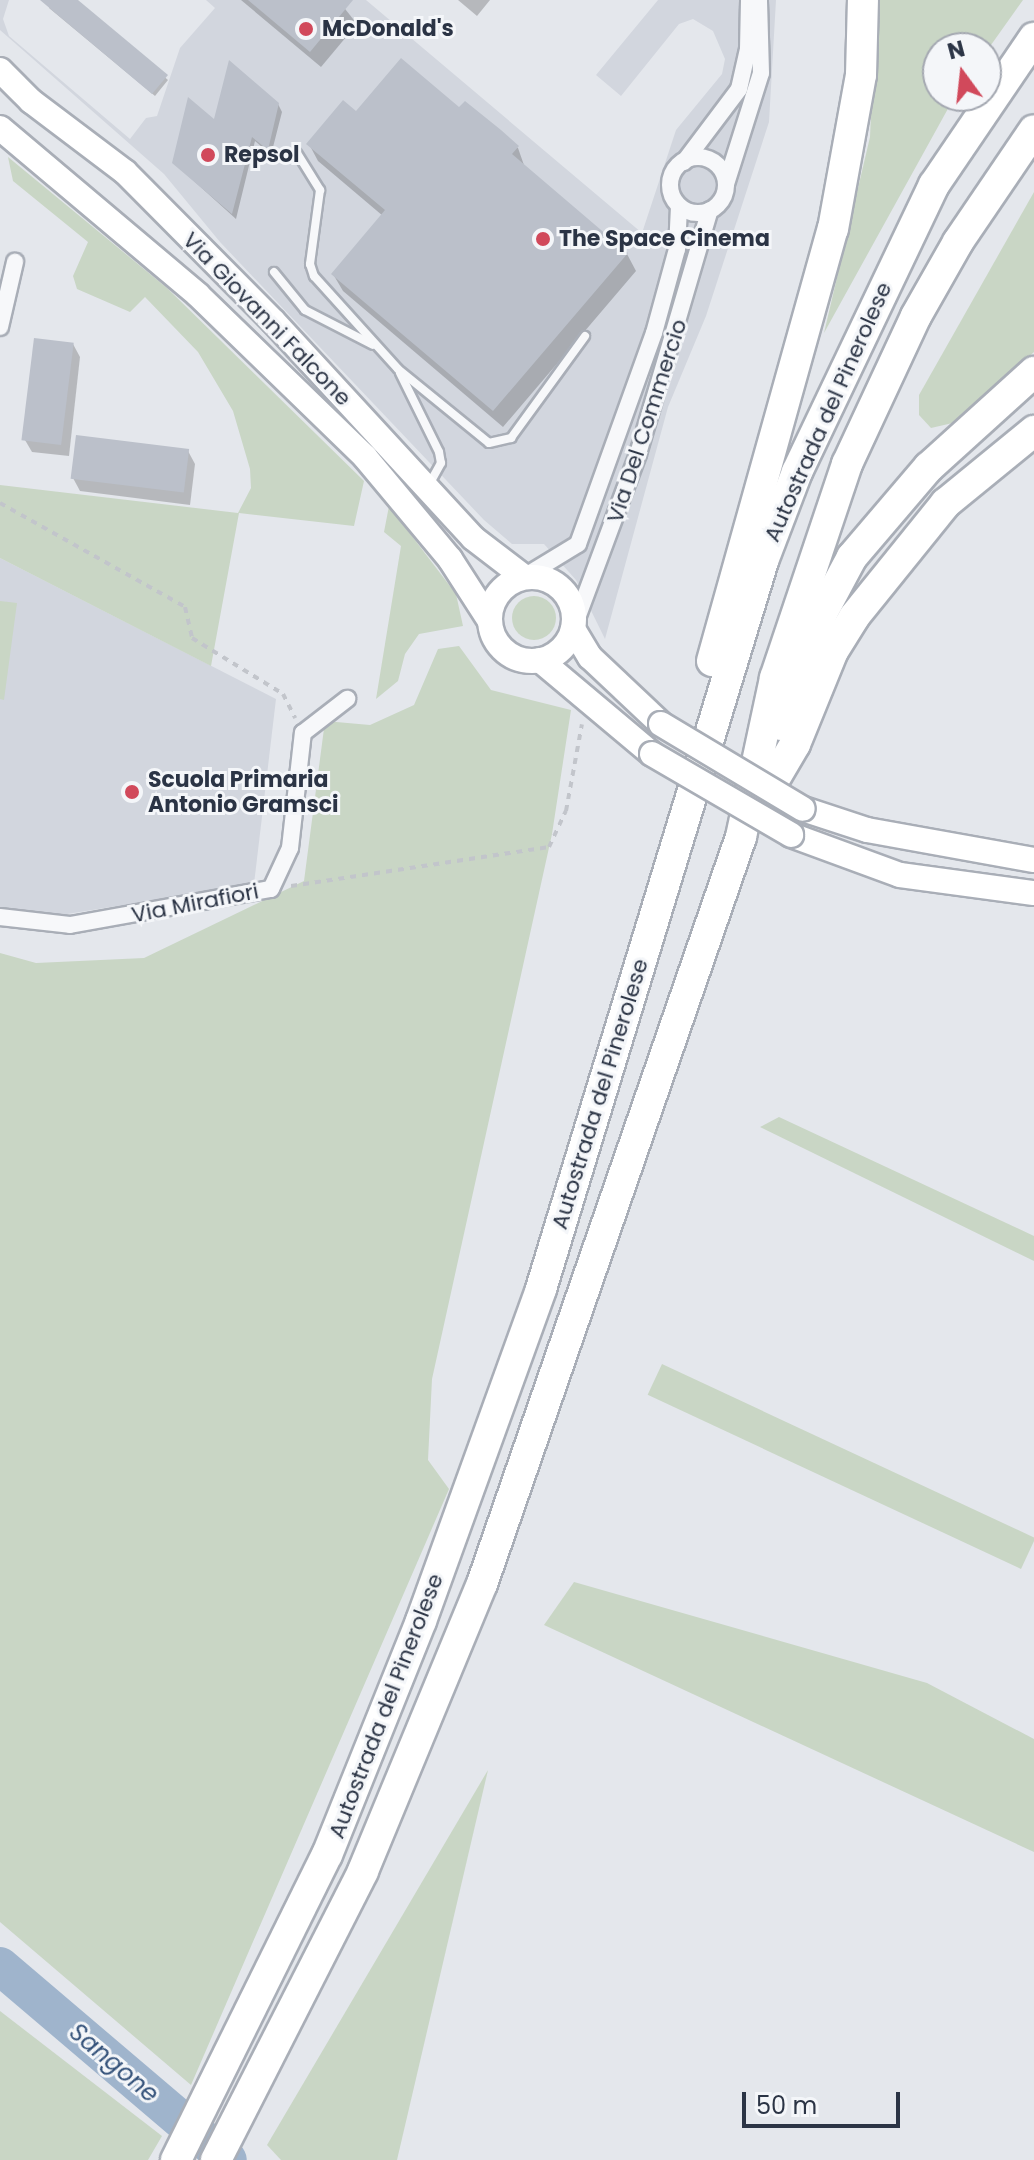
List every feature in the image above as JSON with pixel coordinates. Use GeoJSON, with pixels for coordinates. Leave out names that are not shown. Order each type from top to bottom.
{"type":"FeatureCollection","features":[{"type":"Feature","properties":{"kind":"highway"},"geometry":{"type":"LineString","coordinates":[[849,0],[855,116]]}},
{"type":"Feature","properties":{"kind":"highway"},"geometry":{"type":"LineString","coordinates":[[644,947],[741,552],[833,229],[855,116],[863,0]]}},
{"type":"Feature","properties":{"kind":"highway","name":"Autostrada del Pinerolese"},"geometry":{"type":"LineString","coordinates":[[176,2160],[327,1855],[426,1606],[541,1289],[763,561],[797,472],[934,185],[1034,38]]}},
{"type":"Feature","properties":{"kind":"highway","name":"Autostrada del Pinerolese"},"geometry":{"type":"LineString","coordinates":[[216,2160],[363,1871],[482,1584],[741,837],[775,678],[847,464],[916,316],[994,185],[1034,130]]}},
{"type":"Feature","properties":{"kind":"highway"},"geometry":{"type":"LineString","coordinates":[[741,837],[812,637],[852,557],[920,476],[1034,372]]}},
{"type":"Feature","properties":{"kind":"highway"},"geometry":{"type":"LineString","coordinates":[[741,837],[795,744],[833,651],[854,617],[946,503],[1034,431]]}},
{"type":"Feature","properties":{"kind":"street"},"geometry":{"type":"LineString","coordinates":[[749,0],[744,72],[720,117],[671,181],[679,206],[690,212],[710,210],[720,202],[726,184],[761,73],[759,0]]}},
{"type":"Feature","properties":{"kind":"street","name":"Via Giovanni Falcone"},"geometry":{"type":"LineString","coordinates":[[0,70],[31,101],[125,172],[473,538],[524,577],[540,577],[565,592],[575,616],[573,629]]}},
{"type":"Feature","properties":{"kind":"street","name":"Via Giovanni Falcone"},"geometry":{"type":"LineString","coordinates":[[0,128],[198,295],[371,463],[450,559],[490,621],[495,639],[510,654],[540,660]]}},
{"type":"Feature","properties":{"kind":"street"},"geometry":{"type":"LineString","coordinates":[[684,162],[711,161],[726,184]]}},
{"type":"Feature","properties":{"kind":"street","name":"Via Del Commercio"},"geometry":{"type":"LineString","coordinates":[[524,577],[578,544],[654,333],[677,249],[679,206]]}},
{"type":"Feature","properties":{"kind":"street","name":"Via Del Commercio"},"geometry":{"type":"LineString","coordinates":[[573,629],[638,454],[710,210]]}},
{"type":"Feature","properties":{"kind":"street"},"geometry":{"type":"LineString","coordinates":[[0,327],[15,262]]}},
{"type":"Feature","properties":{"kind":"street"},"geometry":{"type":"LineString","coordinates":[[490,621],[499,592],[524,577]]}},
{"type":"Feature","properties":{"kind":"street"},"geometry":{"type":"LineString","coordinates":[[1034,860],[867,830],[803,809],[661,724],[590,657],[573,629],[561,649],[540,660],[652,754],[791,835],[900,875],[1034,893]]}},
{"type":"Feature","properties":{"kind":"street"},"geometry":{"type":"LineString","coordinates":[[303,733],[347,699]]}},
{"type":"Feature","properties":{"kind":"street","name":"Via Mirafiori"},"geometry":{"type":"LineString","coordinates":[[0,917],[70,925],[271,889],[290,848],[303,733]]}},
{"type":"Feature","properties":{"kind":"lane"},"geometry":{"type":"LineString","coordinates":[[297,153],[320,190],[310,264],[314,276],[398,369],[489,443],[498,444],[511,438],[585,336]]}},
{"type":"Feature","properties":{"kind":"lane"},"geometry":{"type":"LineString","coordinates":[[274,272],[305,310],[378,347]]}},
{"type":"Feature","properties":{"kind":"lane"},"geometry":{"type":"LineString","coordinates":[[398,369],[439,452],[441,463],[427,487]]}},
{"type":"Feature","properties":{"kind":"path"},"geometry":{"type":"LineString","coordinates":[[0,503],[185,607],[192,638],[283,694],[303,733]]}},
{"type":"Feature","properties":{"kind":"path"},"geometry":{"type":"LineString","coordinates":[[271,889],[549,847],[566,811],[583,713],[590,704]]}},
{"type":"Feature","properties":{"kind":"shaded area"},"geometry":{"type":"Polygon","coordinates":[[[0,0],[9,0],[3,19],[9,36],[130,139],[146,118],[157,116],[180,48],[215,8],[206,0],[366,0],[642,233],[676,130],[722,74],[725,59],[713,31],[693,19],[679,24],[621,96],[596,75],[658,0],[776,0],[769,122],[706,316],[668,407],[605,639],[576,580],[544,544],[512,544],[484,520],[220,242],[164,174],[0,30],[0,0]]]}},
{"type":"Feature","properties":{"kind":"shaded area","name":"Scuola Primaria Antonio Gramsci"},"geometry":{"type":"Polygon","coordinates":[[[0,558],[276,699],[254,884],[61,915],[0,908],[0,558]]]}},
{"type":"Feature","properties":{"kind":"green space"},"geometry":{"type":"Polygon","coordinates":[[[876,0],[1023,0],[1000,32],[922,32],[922,112],[946,112],[824,333],[870,137],[876,0]]]}},
{"type":"Feature","properties":{"kind":"green space"},"geometry":{"type":"Polygon","coordinates":[[[8,157],[167,288],[364,481],[354,526],[239,513],[211,666],[0,558],[0,485],[238,513],[251,488],[250,469],[233,411],[198,352],[145,297],[130,312],[77,289],[73,276],[88,242],[13,181],[8,157]]]}},
{"type":"Feature","properties":{"kind":"green space"},"geometry":{"type":"Polygon","coordinates":[[[1034,192],[1034,352],[957,422],[931,428],[919,415],[919,395],[1034,192]]]}},
{"type":"Feature","properties":{"kind":"green space"},"geometry":{"type":"Polygon","coordinates":[[[389,506],[456,594],[463,626],[419,634],[405,654],[398,681],[376,699],[401,546],[384,532],[389,506]]]}},
{"type":"Feature","properties":{"kind":"green space"},"geometry":{"type":"Polygon","coordinates":[[[534,596],[549,603],[556,618],[549,633],[534,640],[519,633],[512,618],[519,603],[534,596]]]}},
{"type":"Feature","properties":{"kind":"green space"},"geometry":{"type":"Polygon","coordinates":[[[0,601],[17,603],[4,700],[0,699],[0,601]]]}},
{"type":"Feature","properties":{"kind":"green space"},"geometry":{"type":"Polygon","coordinates":[[[459,646],[491,690],[571,710],[552,834],[432,1379],[428,1460],[449,1489],[191,2085],[0,1922],[0,953],[36,963],[144,958],[304,881],[325,721],[370,725],[414,705],[438,649],[459,646]]]}},
{"type":"Feature","properties":{"kind":"green space"},"geometry":{"type":"Polygon","coordinates":[[[779,1117],[1034,1236],[1034,1261],[760,1127],[779,1117]]]}},
{"type":"Feature","properties":{"kind":"green space"},"geometry":{"type":"Polygon","coordinates":[[[662,1364],[1034,1537],[1021,1569],[648,1395],[662,1364]]]}},
{"type":"Feature","properties":{"kind":"green space"},"geometry":{"type":"Polygon","coordinates":[[[574,1582],[927,1683],[1034,1739],[1034,1852],[544,1625],[574,1582]]]}},
{"type":"Feature","properties":{"kind":"green space"},"geometry":{"type":"Polygon","coordinates":[[[488,1770],[397,2160],[281,2160],[267,2145],[488,1770]]]}},
{"type":"Feature","properties":{"kind":"green space"},"geometry":{"type":"Polygon","coordinates":[[[0,2011],[162,2136],[148,2160],[0,2160],[0,2011]]]}},
{"type":"Feature","properties":{"kind":"building"},"geometry":{"type":"Polygon","coordinates":[[[40,0],[78,0],[168,75],[152,94],[40,0]]]}},
{"type":"Feature","properties":{"kind":"building","name":"McDonald's"},"geometry":{"type":"Polygon","coordinates":[[[248,0],[353,0],[310,52],[248,0]]]}},
{"type":"Feature","properties":{"kind":"building","name":"The Space Cinema"},"geometry":{"type":"Polygon","coordinates":[[[401,58],[459,107],[465,101],[501,130],[519,146],[512,154],[628,253],[493,411],[331,274],[385,210],[306,144],[343,100],[356,111],[401,58]]]}},
{"type":"Feature","properties":{"kind":"building"},"geometry":{"type":"Polygon","coordinates":[[[229,60],[279,103],[268,150],[252,137],[232,214],[172,163],[188,97],[214,119],[229,60]]]}},
{"type":"Feature","properties":{"kind":"building"},"geometry":{"type":"Polygon","coordinates":[[[34,338],[74,343],[61,445],[21,440],[34,338]]]}},
{"type":"Feature","properties":{"kind":"building"},"geometry":{"type":"Polygon","coordinates":[[[76,435],[189,449],[184,493],[71,479],[76,435]]]}},
{"type":"Feature","properties":{"kind":"waterway","name":"Sangone"},"geometry":{"type":"LineString","coordinates":[[0,1966],[228,2160]]}},
{"type":"Feature","properties":{"kind":"place","name":"McDonald's"},"geometry":{"type":"Point","coordinates":[306,29]}},
{"type":"Feature","properties":{"kind":"place","name":"Repsol"},"geometry":{"type":"Point","coordinates":[208,155]}},
{"type":"Feature","properties":{"kind":"place","name":"The Space Cinema"},"geometry":{"type":"Point","coordinates":[543,239]}},
{"type":"Feature","properties":{"kind":"place","name":"Scuola Primaria Antonio Gramsci"},"geometry":{"type":"Point","coordinates":[132,792]}}]}
